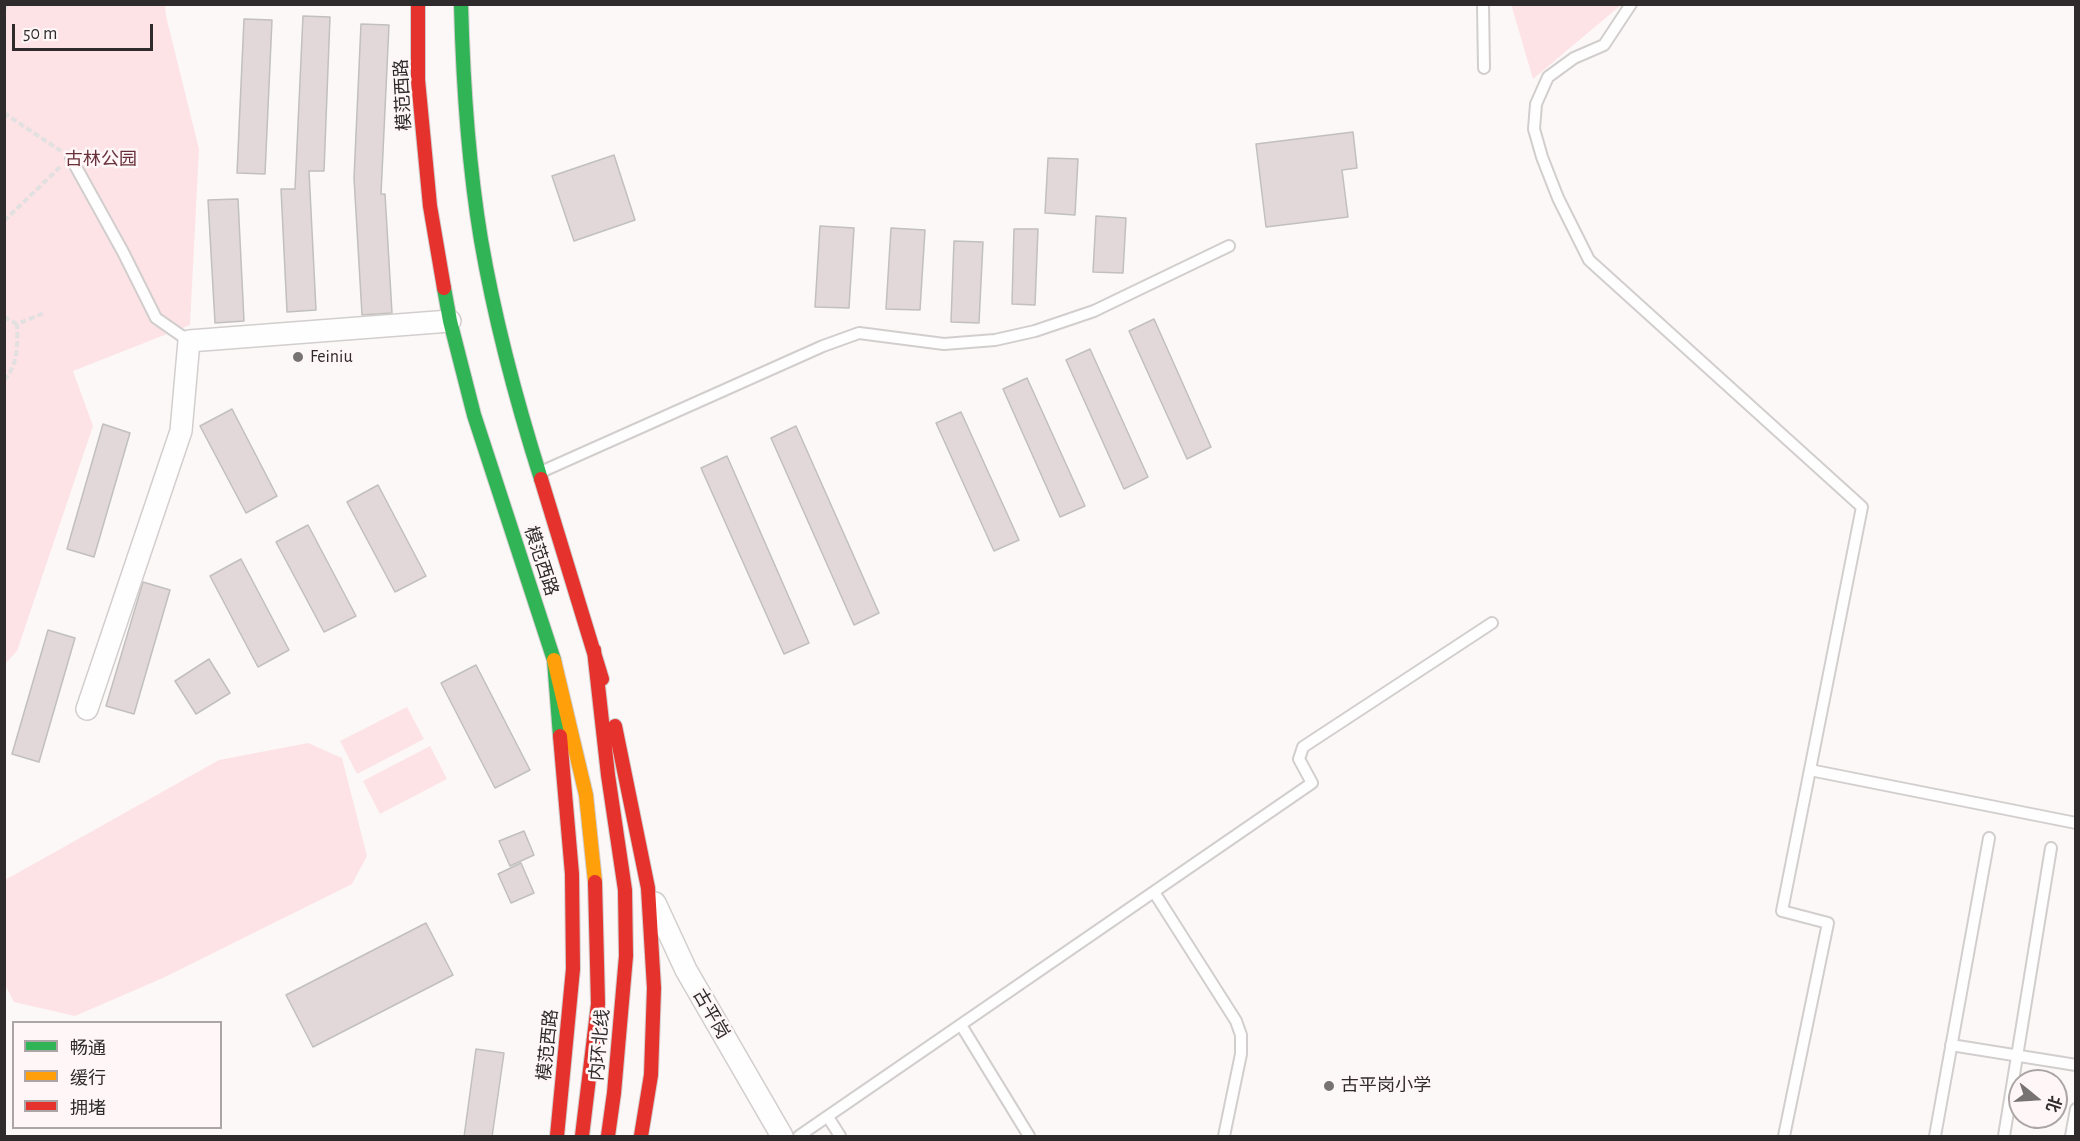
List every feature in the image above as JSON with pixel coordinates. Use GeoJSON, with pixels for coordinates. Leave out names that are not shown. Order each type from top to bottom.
{"type":"FeatureCollection","features":[{"type":"Feature","properties":{"kind":"main road","name":"模范西路"},"geometry":{"type":"LineString","coordinates":[[418,4],[418,80],[430,206],[450,321],[474,415],[554,660],[572,874],[573,969],[557,1137]]}},
{"type":"Feature","properties":{"kind":"main road","name":"模范西路"},"geometry":{"type":"LineString","coordinates":[[461,4],[463,85],[476,208],[496,316],[538,472],[594,650]]}},
{"type":"Feature","properties":{"kind":"main road","name":"内环北线"},"geometry":{"type":"LineString","coordinates":[[594,650],[608,775],[625,890],[626,957],[608,1137]]}},
{"type":"Feature","properties":{"kind":"main road"},"geometry":{"type":"LineString","coordinates":[[594,650],[614,721],[648,888],[654,988],[651,1075],[641,1137]]}},
{"type":"Feature","properties":{"kind":"main road","name":"内环北线"},"geometry":{"type":"LineString","coordinates":[[554,660],[586,795],[597,900],[598,1004],[582,1137]]}},
{"type":"Feature","properties":{"kind":"street"},"geometry":{"type":"LineString","coordinates":[[87,709],[181,431],[189,341],[450,321]]}},
{"type":"Feature","properties":{"kind":"street","name":"古平岗"},"geometry":{"type":"LineString","coordinates":[[648,888],[686,970],[782,1137]]}},
{"type":"Feature","properties":{"kind":"lane"},"geometry":{"type":"LineString","coordinates":[[1482,4],[1484,68]]}},
{"type":"Feature","properties":{"kind":"lane"},"geometry":{"type":"LineString","coordinates":[[1632,4],[1604,45],[1574,58],[1548,77],[1536,104],[1534,129],[1558,198],[1589,260],[1862,507],[1782,910],[1828,923],[1784,1137]]}},
{"type":"Feature","properties":{"kind":"lane"},"geometry":{"type":"LineString","coordinates":[[71,158],[123,252],[156,318],[189,341]]}},
{"type":"Feature","properties":{"kind":"lane"},"geometry":{"type":"LineString","coordinates":[[538,472],[823,346],[859,333],[944,344],[995,340],[1035,331],[1094,311],[1229,246]]}},
{"type":"Feature","properties":{"kind":"lane"},"geometry":{"type":"LineString","coordinates":[[799,1137],[1312,783],[1299,759],[1303,747],[1492,623]]}},
{"type":"Feature","properties":{"kind":"lane"},"geometry":{"type":"LineString","coordinates":[[1810,770],[2076,823]]}},
{"type":"Feature","properties":{"kind":"lane"},"geometry":{"type":"LineString","coordinates":[[1935,1137],[1989,838]]}},
{"type":"Feature","properties":{"kind":"lane"},"geometry":{"type":"LineString","coordinates":[[2004,1137],[2051,849]]}},
{"type":"Feature","properties":{"kind":"lane"},"geometry":{"type":"LineString","coordinates":[[1154,892],[1236,1021],[1241,1035],[1241,1054],[1224,1137]]}},
{"type":"Feature","properties":{"kind":"lane"},"geometry":{"type":"LineString","coordinates":[[961,1025],[1029,1137]]}},
{"type":"Feature","properties":{"kind":"lane"},"geometry":{"type":"LineString","coordinates":[[1951,1045],[2076,1065]]}},
{"type":"Feature","properties":{"kind":"lane"},"geometry":{"type":"LineString","coordinates":[[2071,1137],[2076,1109]]}},
{"type":"Feature","properties":{"kind":"lane"},"geometry":{"type":"LineString","coordinates":[[828,1117],[840,1137]]}},
{"type":"Feature","properties":{"kind":"path"},"geometry":{"type":"LineString","coordinates":[[4,10],[7,4]]}},
{"type":"Feature","properties":{"kind":"path"},"geometry":{"type":"LineString","coordinates":[[4,113],[71,158],[4,221]]}},
{"type":"Feature","properties":{"kind":"path"},"geometry":{"type":"LineString","coordinates":[[17,324],[44,313]]}},
{"type":"Feature","properties":{"kind":"path"},"geometry":{"type":"LineString","coordinates":[[4,317],[17,324]]}},
{"type":"Feature","properties":{"kind":"path"},"geometry":{"type":"LineString","coordinates":[[4,380],[13,371],[17,324]]}},
{"type":"Feature","properties":{"kind":"green space"},"geometry":{"type":"Polygon","coordinates":[[[1511,4],[1621,4],[1621,5],[1533,79],[1511,4]]]}},
{"type":"Feature","properties":{"kind":"green space","name":"古林公园"},"geometry":{"type":"Polygon","coordinates":[[[5,5],[165,5],[199,149],[190,325],[73,371],[93,426],[17,651],[5,664],[5,5]]]}},
{"type":"Feature","properties":{"kind":"green space"},"geometry":{"type":"Polygon","coordinates":[[[407,707],[424,739],[357,774],[340,741],[407,707]]]}},
{"type":"Feature","properties":{"kind":"green space"},"geometry":{"type":"Polygon","coordinates":[[[308,743],[342,758],[367,856],[352,884],[163,978],[75,1016],[14,1002],[5,985],[5,880],[219,760],[308,743]]]}},
{"type":"Feature","properties":{"kind":"green space"},"geometry":{"type":"Polygon","coordinates":[[[430,746],[447,779],[380,814],[363,781],[430,746]]]}},
{"type":"Feature","properties":{"kind":"building"},"geometry":{"type":"Polygon","coordinates":[[[303,16],[330,17],[324,171],[309,171],[316,310],[287,312],[281,189],[295,189],[303,16]]]}},
{"type":"Feature","properties":{"kind":"building"},"geometry":{"type":"Polygon","coordinates":[[[244,19],[272,20],[265,174],[237,173],[244,19]]]}},
{"type":"Feature","properties":{"kind":"building"},"geometry":{"type":"Polygon","coordinates":[[[361,24],[389,25],[381,194],[385,194],[392,313],[362,315],[354,178],[361,24]]]}},
{"type":"Feature","properties":{"kind":"building"},"geometry":{"type":"Polygon","coordinates":[[[1353,132],[1357,168],[1342,170],[1348,217],[1266,227],[1256,144],[1353,132]]]}},
{"type":"Feature","properties":{"kind":"building"},"geometry":{"type":"Polygon","coordinates":[[[614,155],[635,220],[574,241],[552,176],[614,155]]]}},
{"type":"Feature","properties":{"kind":"building"},"geometry":{"type":"Polygon","coordinates":[[[1048,158],[1078,159],[1075,215],[1045,213],[1048,158]]]}},
{"type":"Feature","properties":{"kind":"building"},"geometry":{"type":"Polygon","coordinates":[[[238,199],[244,321],[215,323],[208,200],[238,199]]]}},
{"type":"Feature","properties":{"kind":"building"},"geometry":{"type":"Polygon","coordinates":[[[1096,216],[1126,218],[1123,273],[1093,272],[1096,216]]]}},
{"type":"Feature","properties":{"kind":"building"},"geometry":{"type":"Polygon","coordinates":[[[820,226],[854,228],[849,308],[815,307],[820,226]]]}},
{"type":"Feature","properties":{"kind":"building"},"geometry":{"type":"Polygon","coordinates":[[[891,228],[925,230],[920,310],[886,309],[891,228]]]}},
{"type":"Feature","properties":{"kind":"building"},"geometry":{"type":"Polygon","coordinates":[[[1014,229],[1038,229],[1035,305],[1012,304],[1014,229]]]}},
{"type":"Feature","properties":{"kind":"building"},"geometry":{"type":"Polygon","coordinates":[[[954,241],[983,242],[979,323],[951,322],[954,241]]]}},
{"type":"Feature","properties":{"kind":"building"},"geometry":{"type":"Polygon","coordinates":[[[1154,319],[1211,447],[1187,459],[1129,331],[1154,319]]]}},
{"type":"Feature","properties":{"kind":"building"},"geometry":{"type":"Polygon","coordinates":[[[1090,349],[1148,477],[1124,489],[1066,360],[1090,349]]]}},
{"type":"Feature","properties":{"kind":"building"},"geometry":{"type":"Polygon","coordinates":[[[1027,378],[1085,506],[1060,517],[1003,389],[1027,378]]]}},
{"type":"Feature","properties":{"kind":"building"},"geometry":{"type":"Polygon","coordinates":[[[232,409],[277,496],[246,513],[200,426],[232,409]]]}},
{"type":"Feature","properties":{"kind":"building"},"geometry":{"type":"Polygon","coordinates":[[[961,412],[1019,540],[994,551],[936,423],[961,412]]]}},
{"type":"Feature","properties":{"kind":"building"},"geometry":{"type":"Polygon","coordinates":[[[103,424],[130,433],[94,557],[67,549],[103,424]]]}},
{"type":"Feature","properties":{"kind":"building"},"geometry":{"type":"Polygon","coordinates":[[[796,426],[879,613],[854,625],[771,438],[796,426]]]}},
{"type":"Feature","properties":{"kind":"building"},"geometry":{"type":"Polygon","coordinates":[[[727,456],[809,643],[784,654],[701,468],[727,456]]]}},
{"type":"Feature","properties":{"kind":"building"},"geometry":{"type":"Polygon","coordinates":[[[378,485],[426,576],[395,592],[347,502],[378,485]]]}},
{"type":"Feature","properties":{"kind":"building"},"geometry":{"type":"Polygon","coordinates":[[[308,525],[356,616],[324,632],[276,542],[308,525]]]}},
{"type":"Feature","properties":{"kind":"building"},"geometry":{"type":"Polygon","coordinates":[[[241,559],[289,650],[258,667],[210,576],[241,559]]]}},
{"type":"Feature","properties":{"kind":"building"},"geometry":{"type":"Polygon","coordinates":[[[143,582],[170,590],[134,714],[106,706],[143,582]]]}},
{"type":"Feature","properties":{"kind":"building"},"geometry":{"type":"Polygon","coordinates":[[[48,630],[75,638],[39,762],[12,754],[48,630]]]}},
{"type":"Feature","properties":{"kind":"building"},"geometry":{"type":"Polygon","coordinates":[[[209,659],[230,693],[196,714],[175,681],[209,659]]]}},
{"type":"Feature","properties":{"kind":"building"},"geometry":{"type":"Polygon","coordinates":[[[476,665],[530,770],[495,788],[441,683],[476,665]]]}},
{"type":"Feature","properties":{"kind":"building"},"geometry":{"type":"Polygon","coordinates":[[[524,831],[534,855],[510,866],[499,841],[524,831]]]}},
{"type":"Feature","properties":{"kind":"building"},"geometry":{"type":"Polygon","coordinates":[[[521,863],[534,893],[511,903],[498,874],[521,863]]]}},
{"type":"Feature","properties":{"kind":"building"},"geometry":{"type":"Polygon","coordinates":[[[426,923],[453,975],[313,1047],[286,995],[426,923]]]}},
{"type":"Feature","properties":{"kind":"building"},"geometry":{"type":"Polygon","coordinates":[[[476,1049],[504,1053],[492,1137],[464,1137],[476,1049]]]}},
{"type":"Feature","properties":{"kind":"traffic: fast"},"geometry":{"type":"LineString","coordinates":[[461,4],[467,122],[481,240],[507,360],[541,479]]}},
{"type":"Feature","properties":{"kind":"traffic: fast"},"geometry":{"type":"LineString","coordinates":[[444,288],[474,415],[554,660],[560,736]]}},
{"type":"Feature","properties":{"kind":"traffic: slow"},"geometry":{"type":"LineString","coordinates":[[554,660],[586,795],[595,882]]}},
{"type":"Feature","properties":{"kind":"traffic: jam"},"geometry":{"type":"LineString","coordinates":[[418,4],[418,80],[430,206],[444,288]]}},
{"type":"Feature","properties":{"kind":"traffic: jam"},"geometry":{"type":"LineString","coordinates":[[541,479],[602,679]]}},
{"type":"Feature","properties":{"kind":"traffic: jam"},"geometry":{"type":"LineString","coordinates":[[594,650],[608,775],[625,890],[626,956],[608,1136]]}},
{"type":"Feature","properties":{"kind":"traffic: jam"},"geometry":{"type":"LineString","coordinates":[[615,726],[648,888],[654,988],[651,1075],[641,1136]]}},
{"type":"Feature","properties":{"kind":"traffic: jam"},"geometry":{"type":"LineString","coordinates":[[557,1136],[573,969],[572,874],[560,736]]}},
{"type":"Feature","properties":{"kind":"traffic: jam"},"geometry":{"type":"LineString","coordinates":[[582,1136],[598,1004],[595,882]]}},
{"type":"Feature","properties":{"kind":"place","name":"Feiniu"},"geometry":{"type":"Point","coordinates":[298,357]}},
{"type":"Feature","properties":{"kind":"place","name":"古平岗小学"},"geometry":{"type":"Point","coordinates":[1329,1086]}}]}
